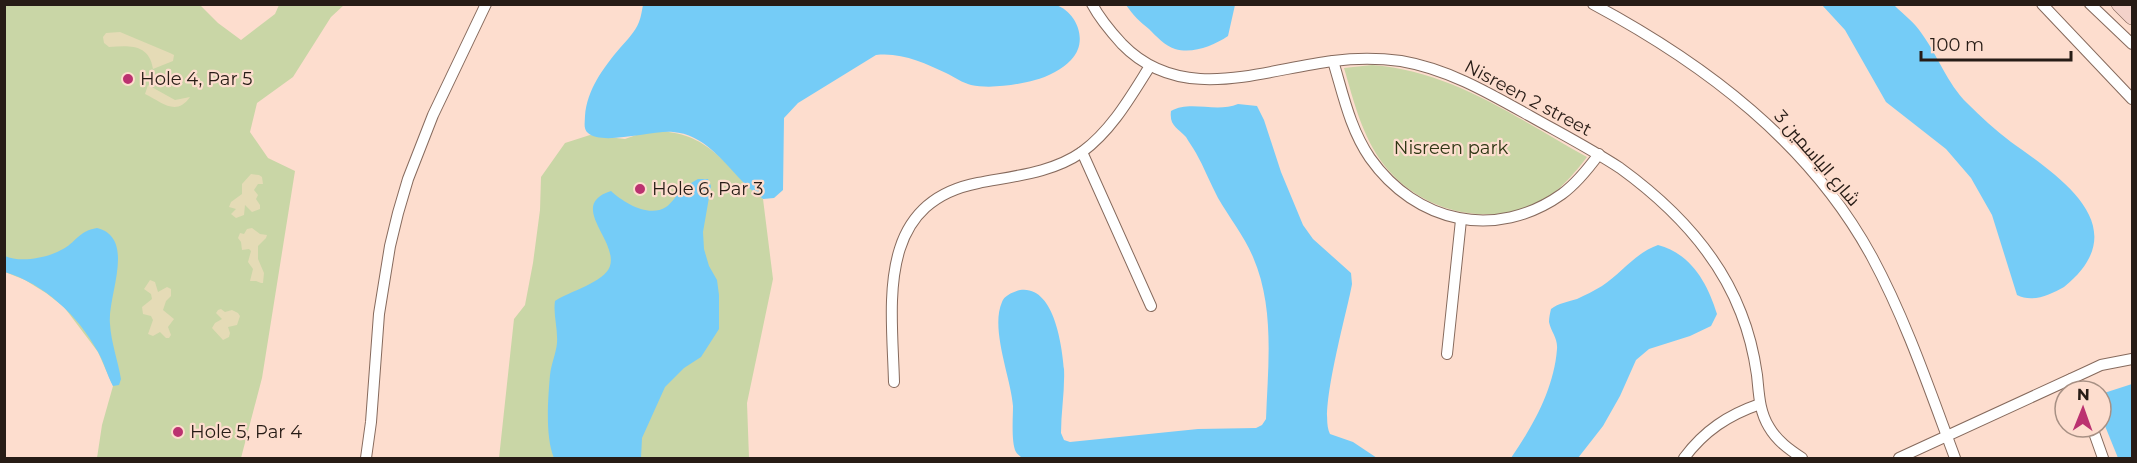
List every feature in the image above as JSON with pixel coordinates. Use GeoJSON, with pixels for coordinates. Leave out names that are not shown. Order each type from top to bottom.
{"type":"FeatureCollection","features":[{"type":"Feature","properties":{"kind":"main road"},"geometry":{"type":"LineString","coordinates":[[2119,4],[2133,17]]}},
{"type":"Feature","properties":{"kind":"street"},"geometry":{"type":"LineString","coordinates":[[366,459],[380,303],[398,213],[433,115],[486,4]]}},
{"type":"Feature","properties":{"kind":"street","name":"Nisreen 2 street"},"geometry":{"type":"LineString","coordinates":[[1092,4],[1109,30],[1127,49],[1150,66],[1173,75],[1222,80],[1333,61],[1372,58],[1401,61],[1438,71],[1481,89],[1599,154],[1660,200],[1695,237],[1722,275],[1741,312],[1751,342],[1760,404],[1769,427],[1785,446],[1802,459]]}},
{"type":"Feature","properties":{"kind":"street","name":"شارع الياسمين 3"},"geometry":{"type":"LineString","coordinates":[[1593,4],[1667,47],[1706,73],[1743,102],[1778,133],[1828,191],[1861,238],[1889,290],[1955,459]]}},
{"type":"Feature","properties":{"kind":"street"},"geometry":{"type":"LineString","coordinates":[[2042,4],[2133,99]]}},
{"type":"Feature","properties":{"kind":"street"},"geometry":{"type":"LineString","coordinates":[[2090,4],[2133,44]]}},
{"type":"Feature","properties":{"kind":"street"},"geometry":{"type":"LineString","coordinates":[[1333,61],[1356,134],[1370,158],[1388,179],[1410,197],[1434,211],[1461,220],[1487,222],[1514,217],[1539,208],[1562,194],[1576,182],[1599,154]]}},
{"type":"Feature","properties":{"kind":"street"},"geometry":{"type":"LineString","coordinates":[[894,382],[892,281],[901,245],[908,229],[919,215],[932,203],[960,188],[1031,174],[1057,165],[1082,152],[1112,123],[1150,66]]}},
{"type":"Feature","properties":{"kind":"street"},"geometry":{"type":"LineString","coordinates":[[2123,90],[2133,81]]}},
{"type":"Feature","properties":{"kind":"street"},"geometry":{"type":"LineString","coordinates":[[1082,152],[1151,306]]}},
{"type":"Feature","properties":{"kind":"street"},"geometry":{"type":"LineString","coordinates":[[1447,354],[1461,220]]}},
{"type":"Feature","properties":{"kind":"street"},"geometry":{"type":"LineString","coordinates":[[2071,379],[2101,365],[2133,359]]}},
{"type":"Feature","properties":{"kind":"street"},"geometry":{"type":"LineString","coordinates":[[1899,459],[2053,387]]}},
{"type":"Feature","properties":{"kind":"street"},"geometry":{"type":"LineString","coordinates":[[1684,459],[1707,432],[1723,420],[1760,404]]}},
{"type":"Feature","properties":{"kind":"street"},"geometry":{"type":"LineString","coordinates":[[2096,439],[2103,459]]}},
{"type":"Feature","properties":{"kind":"green space"},"geometry":{"type":"Polygon","coordinates":[[[5,5],[200,5],[218,23],[241,40],[275,14],[279,5],[344,5],[331,17],[293,77],[257,103],[250,132],[268,158],[295,171],[262,378],[241,458],[97,458],[102,425],[113,386],[98,352],[64,307],[25,280],[5,272],[5,5]]]}},
{"type":"Feature","properties":{"kind":"green space","name":"Nisreen park"},"geometry":{"type":"Polygon","coordinates":[[[1372,65],[1402,69],[1457,87],[1510,113],[1587,157],[1552,195],[1524,209],[1505,213],[1466,213],[1429,201],[1397,180],[1376,154],[1364,131],[1344,68],[1372,65]]]}},
{"type":"Feature","properties":{"kind":"green space"},"geometry":{"type":"Polygon","coordinates":[[[659,131],[693,139],[706,146],[763,199],[773,279],[747,403],[749,458],[499,458],[514,319],[525,305],[533,263],[540,210],[541,177],[565,143],[590,135],[625,139],[659,131]]]}},
{"type":"Feature","properties":{"kind":"sand"},"geometry":{"type":"Polygon","coordinates":[[[120,32],[174,55],[173,61],[153,69],[147,54],[142,50],[130,47],[109,47],[104,43],[103,37],[106,33],[120,32]]]}},
{"type":"Feature","properties":{"kind":"sand"},"geometry":{"type":"Polygon","coordinates":[[[148,85],[175,100],[190,97],[179,106],[169,106],[145,94],[148,85]]]}},
{"type":"Feature","properties":{"kind":"sand"},"geometry":{"type":"Polygon","coordinates":[[[251,174],[262,177],[263,184],[258,184],[254,190],[258,195],[256,199],[260,209],[252,212],[245,205],[244,215],[236,218],[231,214],[236,209],[229,207],[231,202],[242,194],[242,184],[251,174]]]}},
{"type":"Feature","properties":{"kind":"sand"},"geometry":{"type":"Polygon","coordinates":[[[252,228],[260,234],[267,235],[258,246],[258,259],[264,273],[263,283],[250,281],[253,269],[248,262],[251,251],[242,250],[238,238],[240,233],[244,234],[247,229],[252,228]]]}},
{"type":"Feature","properties":{"kind":"sand"},"geometry":{"type":"Polygon","coordinates":[[[150,280],[155,282],[158,292],[167,287],[171,289],[171,296],[166,301],[163,310],[174,319],[168,327],[171,335],[169,338],[160,332],[153,336],[148,334],[153,320],[151,316],[143,314],[142,307],[152,299],[151,294],[144,289],[150,280]]]}},
{"type":"Feature","properties":{"kind":"sand"},"geometry":{"type":"Polygon","coordinates":[[[221,309],[225,312],[232,310],[240,316],[237,325],[228,327],[229,337],[223,340],[212,328],[222,319],[216,313],[221,309]]]}},
{"type":"Feature","properties":{"kind":"water"},"geometry":{"type":"Polygon","coordinates":[[[643,5],[1056,5],[1070,14],[1080,37],[1076,53],[1064,66],[1040,79],[1012,85],[968,84],[912,59],[895,55],[876,55],[798,103],[784,118],[783,190],[774,198],[763,199],[744,184],[712,150],[684,134],[664,132],[604,138],[595,137],[586,131],[586,106],[592,88],[608,63],[631,36],[640,20],[643,5]]]}},
{"type":"Feature","properties":{"kind":"water"},"geometry":{"type":"Polygon","coordinates":[[[1126,5],[1235,5],[1228,36],[1196,50],[1182,50],[1171,48],[1164,43],[1126,5]]]}},
{"type":"Feature","properties":{"kind":"water"},"geometry":{"type":"Polygon","coordinates":[[[1822,5],[1894,5],[1928,42],[1954,87],[1967,103],[1999,133],[2069,188],[2084,206],[2093,225],[2094,245],[2085,265],[2064,287],[2035,298],[2017,295],[1992,215],[1971,178],[1946,149],[1886,102],[1845,30],[1822,5]]]}},
{"type":"Feature","properties":{"kind":"water"},"geometry":{"type":"Polygon","coordinates":[[[1238,104],[1257,106],[1303,225],[1313,239],[1351,273],[1352,284],[1330,385],[1327,423],[1330,434],[1353,442],[1377,458],[1022,458],[1016,452],[1013,443],[1013,406],[998,326],[1003,300],[1009,294],[1020,290],[1032,291],[1041,297],[1048,306],[1058,332],[1064,369],[1061,433],[1064,440],[1070,442],[1198,429],[1256,428],[1266,419],[1269,357],[1265,296],[1260,276],[1249,249],[1218,198],[1196,153],[1171,120],[1171,111],[1178,108],[1221,107],[1238,104]]]}},
{"type":"Feature","properties":{"kind":"water"},"geometry":{"type":"Polygon","coordinates":[[[698,179],[708,179],[711,186],[703,232],[704,249],[709,266],[717,280],[719,329],[701,357],[684,368],[665,387],[642,438],[641,458],[554,458],[549,439],[548,417],[550,375],[557,343],[555,301],[594,282],[607,272],[610,266],[611,256],[593,214],[593,205],[599,197],[611,191],[637,208],[659,210],[668,206],[683,189],[698,179]]]}},
{"type":"Feature","properties":{"kind":"water"},"geometry":{"type":"Polygon","coordinates":[[[97,228],[109,234],[115,243],[118,255],[110,324],[121,379],[119,385],[113,386],[90,338],[70,314],[33,284],[5,272],[5,256],[33,259],[55,253],[81,234],[97,228]]]}},
{"type":"Feature","properties":{"kind":"water"},"geometry":{"type":"Polygon","coordinates":[[[1658,245],[1670,249],[1689,262],[1703,280],[1717,314],[1711,326],[1690,336],[1649,349],[1636,360],[1603,426],[1578,458],[1511,458],[1534,420],[1552,378],[1557,345],[1549,322],[1551,309],[1599,288],[1635,258],[1658,245]]]}},
{"type":"Feature","properties":{"kind":"water"},"geometry":{"type":"Polygon","coordinates":[[[2132,384],[2132,458],[2118,458],[2110,439],[2113,439],[2113,390],[2132,384]]]}},
{"type":"Feature","properties":{"kind":"place","name":"Hole 4, Par 5"},"geometry":{"type":"Point","coordinates":[128,79]}},
{"type":"Feature","properties":{"kind":"place","name":"Hole 6, Par 3"},"geometry":{"type":"Point","coordinates":[640,189]}},
{"type":"Feature","properties":{"kind":"place","name":"Hole 5, Par 4"},"geometry":{"type":"Point","coordinates":[178,432]}}]}
